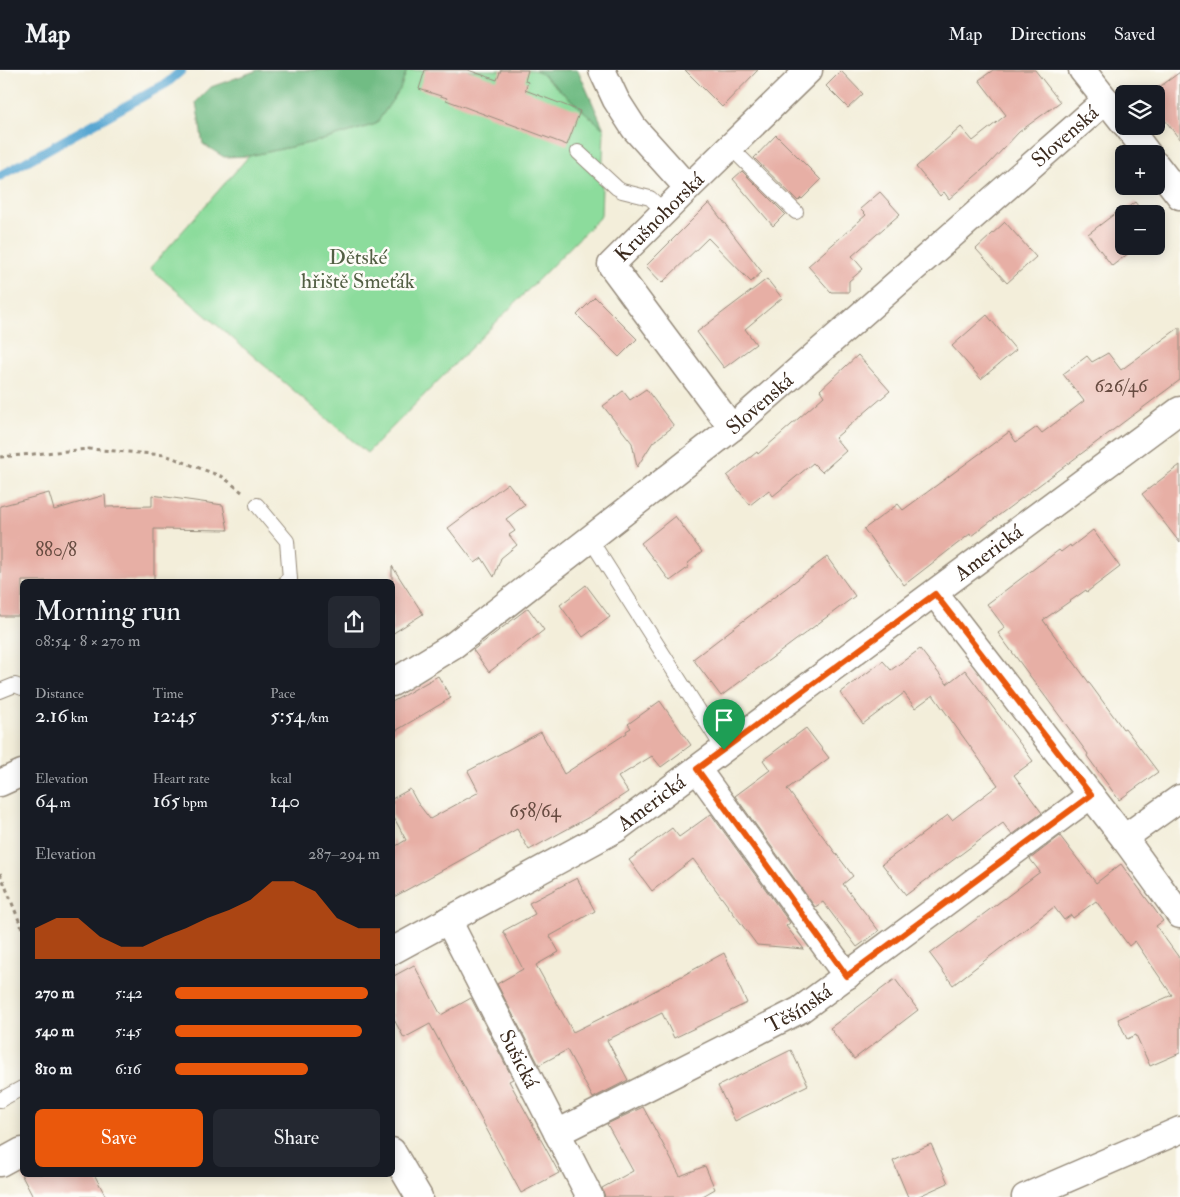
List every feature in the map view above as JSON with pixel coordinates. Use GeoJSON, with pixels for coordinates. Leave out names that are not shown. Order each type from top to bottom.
{"type":"FeatureCollection","features":[{"type":"Feature","properties":{"kind":"street"},"geometry":{"type":"LineString","coordinates":[[602,70],[616,100],[634,128],[688,188]]}},
{"type":"Feature","properties":{"kind":"street","name":"Krušnohorská"},"geometry":{"type":"LineString","coordinates":[[732,428],[611,265],[810,70]]}},
{"type":"Feature","properties":{"kind":"street"},"geometry":{"type":"LineString","coordinates":[[1082,70],[1115,112]]}},
{"type":"Feature","properties":{"kind":"street","name":"Slovenská"},"geometry":{"type":"LineString","coordinates":[[395,681],[454,645],[732,428],[1106,100]]}},
{"type":"Feature","properties":{"kind":"street"},"geometry":{"type":"LineString","coordinates":[[1133,135],[1141,145]]}},
{"type":"Feature","properties":{"kind":"street"},"geometry":{"type":"LineString","coordinates":[[1165,177],[1180,196]]}},
{"type":"Feature","properties":{"kind":"street","name":"Americká"},"geometry":{"type":"LineString","coordinates":[[395,949],[616,829],[935,594],[1180,410]]}},
{"type":"Feature","properties":{"kind":"street"},"geometry":{"type":"LineString","coordinates":[[935,594],[1124,838],[1180,914]]}},
{"type":"Feature","properties":{"kind":"street"},"geometry":{"type":"LineString","coordinates":[[697,769],[847,976]]}},
{"type":"Feature","properties":{"kind":"street"},"geometry":{"type":"LineString","coordinates":[[0,782],[20,774]]}},
{"type":"Feature","properties":{"kind":"street","name":"Těšínská"},"geometry":{"type":"LineString","coordinates":[[557,1132],[800,1010],[1091,795]]}},
{"type":"Feature","properties":{"kind":"street"},"geometry":{"type":"LineString","coordinates":[[1124,838],[1180,798]]}},
{"type":"Feature","properties":{"kind":"street","name":"Sušická"},"geometry":{"type":"LineString","coordinates":[[448,920],[590,1197]]}},
{"type":"Feature","properties":{"kind":"street"},"geometry":{"type":"LineString","coordinates":[[1024,1197],[1180,1130]]}},
{"type":"Feature","properties":{"kind":"street"},"geometry":{"type":"LineString","coordinates":[[395,1156],[419,1197]]}},
{"type":"Feature","properties":{"kind":"lane"},"geometry":{"type":"LineString","coordinates":[[730,147],[796,212]]}},
{"type":"Feature","properties":{"kind":"lane"},"geometry":{"type":"LineString","coordinates":[[578,152],[617,188],[650,198],[664,211]]}},
{"type":"Feature","properties":{"kind":"lane"},"geometry":{"type":"LineString","coordinates":[[257,504],[287,541],[290,579]]}},
{"type":"Feature","properties":{"kind":"lane"},"geometry":{"type":"LineString","coordinates":[[590,540],[724,750]]}},
{"type":"Feature","properties":{"kind":"lane"},"geometry":{"type":"LineString","coordinates":[[0,690],[15,685],[20,687]]}},
{"type":"Feature","properties":{"kind":"lane"},"geometry":{"type":"LineString","coordinates":[[0,1100],[20,1089]]}},
{"type":"Feature","properties":{"kind":"path"},"geometry":{"type":"LineString","coordinates":[[0,456],[89,449],[165,456],[223,476],[257,504]]}},
{"type":"Feature","properties":{"kind":"path"},"geometry":{"type":"LineString","coordinates":[[0,873],[20,923]]}},
{"type":"Feature","properties":{"kind":"green space"},"geometry":{"type":"Polygon","coordinates":[[[258,70],[407,70],[400,89],[376,124],[323,140],[249,156],[224,157],[203,144],[196,102],[211,87],[258,70]]]}},
{"type":"Feature","properties":{"kind":"green space","name":"Dětské hřiště Smeťák"},"geometry":{"type":"Polygon","coordinates":[[[407,70],[535,70],[543,75],[604,129],[601,216],[367,453],[150,268],[249,156],[323,140],[376,124],[400,89],[407,70]]]}},
{"type":"Feature","properties":{"kind":"green space"},"geometry":{"type":"Polygon","coordinates":[[[535,70],[578,70],[604,129],[543,75],[535,70]]]}},
{"type":"Feature","properties":{"kind":"building"},"geometry":{"type":"Polygon","coordinates":[[[425,70],[468,70],[497,80],[501,70],[528,70],[525,81],[528,82],[525,90],[580,111],[567,145],[419,89],[425,70]]]}},
{"type":"Feature","properties":{"kind":"building"},"geometry":{"type":"Polygon","coordinates":[[[685,70],[758,70],[722,107],[685,70]]]}},
{"type":"Feature","properties":{"kind":"building"},"geometry":{"type":"Polygon","coordinates":[[[993,70],[1035,70],[1060,102],[1019,132],[989,164],[949,199],[944,192],[940,196],[916,167],[961,127],[973,141],[1006,115],[979,80],[993,70]]]}},
{"type":"Feature","properties":{"kind":"building"},"geometry":{"type":"Polygon","coordinates":[[[841,71],[863,94],[848,108],[826,86],[841,71]]]}},
{"type":"Feature","properties":{"kind":"building"},"geometry":{"type":"Polygon","coordinates":[[[1180,72],[1180,140],[1165,120],[1165,85],[1162,85],[1180,72]]]}},
{"type":"Feature","properties":{"kind":"building"},"geometry":{"type":"Polygon","coordinates":[[[776,135],[821,180],[798,201],[754,158],[776,135]]]}},
{"type":"Feature","properties":{"kind":"building"},"geometry":{"type":"Polygon","coordinates":[[[742,171],[785,214],[773,226],[733,179],[742,171]]]}},
{"type":"Feature","properties":{"kind":"building"},"geometry":{"type":"Polygon","coordinates":[[[880,192],[900,214],[852,256],[863,269],[849,281],[849,292],[831,292],[808,266],[866,215],[860,209],[880,192]]]}},
{"type":"Feature","properties":{"kind":"building"},"geometry":{"type":"Polygon","coordinates":[[[709,203],[762,272],[751,282],[708,238],[662,283],[646,266],[709,203]]]}},
{"type":"Feature","properties":{"kind":"building"},"geometry":{"type":"Polygon","coordinates":[[[1115,214],[1115,255],[1126,255],[1112,266],[1088,234],[1115,214]]]}},
{"type":"Feature","properties":{"kind":"building"},"geometry":{"type":"Polygon","coordinates":[[[1005,222],[1036,257],[1007,283],[976,249],[1005,222]]]}},
{"type":"Feature","properties":{"kind":"building"},"geometry":{"type":"Polygon","coordinates":[[[767,279],[782,298],[745,329],[756,344],[724,368],[697,332],[767,279]]]}},
{"type":"Feature","properties":{"kind":"building"},"geometry":{"type":"Polygon","coordinates":[[[595,297],[637,339],[619,357],[577,315],[595,297]]]}},
{"type":"Feature","properties":{"kind":"building"},"geometry":{"type":"Polygon","coordinates":[[[987,315],[1016,350],[981,379],[952,346],[987,315]]]}},
{"type":"Feature","properties":{"kind":"building"},"geometry":{"type":"Polygon","coordinates":[[[1180,327],[1180,380],[971,536],[970,534],[904,585],[864,529],[898,504],[903,510],[1009,432],[1016,442],[1037,427],[1042,433],[1084,401],[1063,374],[1087,356],[1092,362],[1108,353],[1121,370],[1180,327]]]}},
{"type":"Feature","properties":{"kind":"building"},"geometry":{"type":"Polygon","coordinates":[[[858,355],[890,391],[835,438],[846,451],[822,472],[813,463],[773,496],[769,490],[750,505],[727,476],[757,452],[758,454],[824,396],[820,390],[858,355]]]}},
{"type":"Feature","properties":{"kind":"building"},"geometry":{"type":"Polygon","coordinates":[[[646,389],[674,426],[653,442],[637,467],[632,443],[603,406],[623,391],[630,400],[646,389]]]}},
{"type":"Feature","properties":{"kind":"building"},"geometry":{"type":"Polygon","coordinates":[[[1180,465],[1180,543],[1142,494],[1180,465]]]}},
{"type":"Feature","properties":{"kind":"building"},"geometry":{"type":"Polygon","coordinates":[[[508,483],[525,505],[506,519],[515,531],[509,535],[517,545],[501,558],[494,577],[482,558],[475,563],[448,528],[508,483]]]}},
{"type":"Feature","properties":{"kind":"building"},"geometry":{"type":"Polygon","coordinates":[[[49,493],[54,510],[105,495],[106,507],[152,506],[152,495],[223,505],[228,530],[154,529],[154,579],[20,579],[20,616],[0,616],[0,506],[49,493]]]}},
{"type":"Feature","properties":{"kind":"building"},"geometry":{"type":"Polygon","coordinates":[[[675,516],[702,552],[687,564],[689,567],[670,581],[641,543],[675,516]]]}},
{"type":"Feature","properties":{"kind":"building"},"geometry":{"type":"Polygon","coordinates":[[[1093,530],[1120,567],[1087,592],[1086,590],[1043,620],[1123,729],[1125,728],[1158,772],[1119,800],[1087,756],[1088,754],[998,633],[1005,628],[987,604],[1059,550],[1061,552],[1070,545],[1071,547],[1093,530]]]}},
{"type":"Feature","properties":{"kind":"building"},"geometry":{"type":"Polygon","coordinates":[[[827,557],[855,596],[721,696],[693,659],[827,557]]]}},
{"type":"Feature","properties":{"kind":"building"},"geometry":{"type":"Polygon","coordinates":[[[392,566],[423,614],[395,632],[395,579],[392,579],[392,566]]]}},
{"type":"Feature","properties":{"kind":"building"},"geometry":{"type":"Polygon","coordinates":[[[586,585],[610,617],[583,637],[560,605],[586,585]]]}},
{"type":"Feature","properties":{"kind":"building"},"geometry":{"type":"Polygon","coordinates":[[[528,608],[544,630],[489,672],[473,650],[528,608]]]}},
{"type":"Feature","properties":{"kind":"building"},"geometry":{"type":"Polygon","coordinates":[[[920,649],[947,684],[965,670],[1033,761],[1014,775],[1042,813],[1012,835],[1003,823],[906,895],[882,864],[948,815],[952,820],[998,785],[933,695],[915,708],[904,693],[863,724],[840,693],[883,661],[891,670],[920,649]]]}},
{"type":"Feature","properties":{"kind":"building"},"geometry":{"type":"Polygon","coordinates":[[[438,676],[451,698],[395,731],[395,700],[438,676]]]}},
{"type":"Feature","properties":{"kind":"building"},"geometry":{"type":"Polygon","coordinates":[[[660,701],[691,745],[661,767],[652,756],[618,777],[628,792],[591,816],[529,850],[517,829],[395,896],[395,844],[396,846],[406,840],[395,820],[395,797],[410,789],[430,819],[479,792],[468,771],[541,732],[564,774],[627,733],[626,731],[631,728],[628,724],[660,701]]]}},
{"type":"Feature","properties":{"kind":"building"},"geometry":{"type":"Polygon","coordinates":[[[806,728],[829,758],[787,789],[853,876],[843,884],[879,931],[857,947],[823,902],[815,907],[735,796],[770,770],[763,760],[806,728]]]}},
{"type":"Feature","properties":{"kind":"building"},"geometry":{"type":"Polygon","coordinates":[[[711,814],[790,923],[786,926],[804,949],[757,945],[693,859],[652,891],[629,860],[672,828],[679,837],[711,814]]]}},
{"type":"Feature","properties":{"kind":"building"},"geometry":{"type":"Polygon","coordinates":[[[1060,836],[1096,883],[1121,864],[1163,921],[1156,926],[1180,959],[1180,1053],[1150,1066],[1136,1035],[1127,1039],[1118,1019],[1172,995],[1135,941],[1129,946],[1096,901],[1073,918],[1071,915],[1064,920],[1054,907],[953,985],[930,954],[1040,872],[1030,859],[1060,836]]]}},
{"type":"Feature","properties":{"kind":"building"},"geometry":{"type":"Polygon","coordinates":[[[577,878],[595,911],[550,936],[559,952],[536,965],[573,1032],[638,1000],[724,953],[747,1003],[674,1038],[662,1013],[607,1040],[628,1080],[593,1098],[567,1050],[539,1065],[497,984],[523,969],[503,931],[535,914],[529,903],[577,878]]]}},
{"type":"Feature","properties":{"kind":"building"},"geometry":{"type":"Polygon","coordinates":[[[414,965],[441,1015],[471,998],[513,1079],[509,1081],[559,1173],[521,1193],[430,1024],[404,1038],[395,1022],[395,975],[414,965]]]}},
{"type":"Feature","properties":{"kind":"building"},"geometry":{"type":"Polygon","coordinates":[[[895,979],[918,1010],[854,1059],[830,1028],[895,979]]]}},
{"type":"Feature","properties":{"kind":"building"},"geometry":{"type":"Polygon","coordinates":[[[791,1050],[808,1085],[735,1121],[718,1086],[791,1050]]]}},
{"type":"Feature","properties":{"kind":"building"},"geometry":{"type":"Polygon","coordinates":[[[643,1107],[680,1176],[705,1166],[715,1189],[701,1197],[605,1197],[602,1188],[633,1171],[607,1124],[643,1107]]]}},
{"type":"Feature","properties":{"kind":"building"},"geometry":{"type":"Polygon","coordinates":[[[931,1144],[948,1183],[917,1197],[908,1197],[893,1161],[931,1144]]]}},
{"type":"Feature","properties":{"kind":"building"},"geometry":{"type":"Polygon","coordinates":[[[23,1177],[96,1177],[106,1197],[33,1197],[23,1177]]]}},
{"type":"Feature","properties":{"kind":"waterway"},"geometry":{"type":"LineString","coordinates":[[0,176],[167,83],[182,70]]}},
{"type":"Feature","properties":{"kind":"route"},"geometry":{"type":"LineString","coordinates":[[935,594],[1091,795],[847,976],[697,769],[724,750],[935,594]]}}]}
